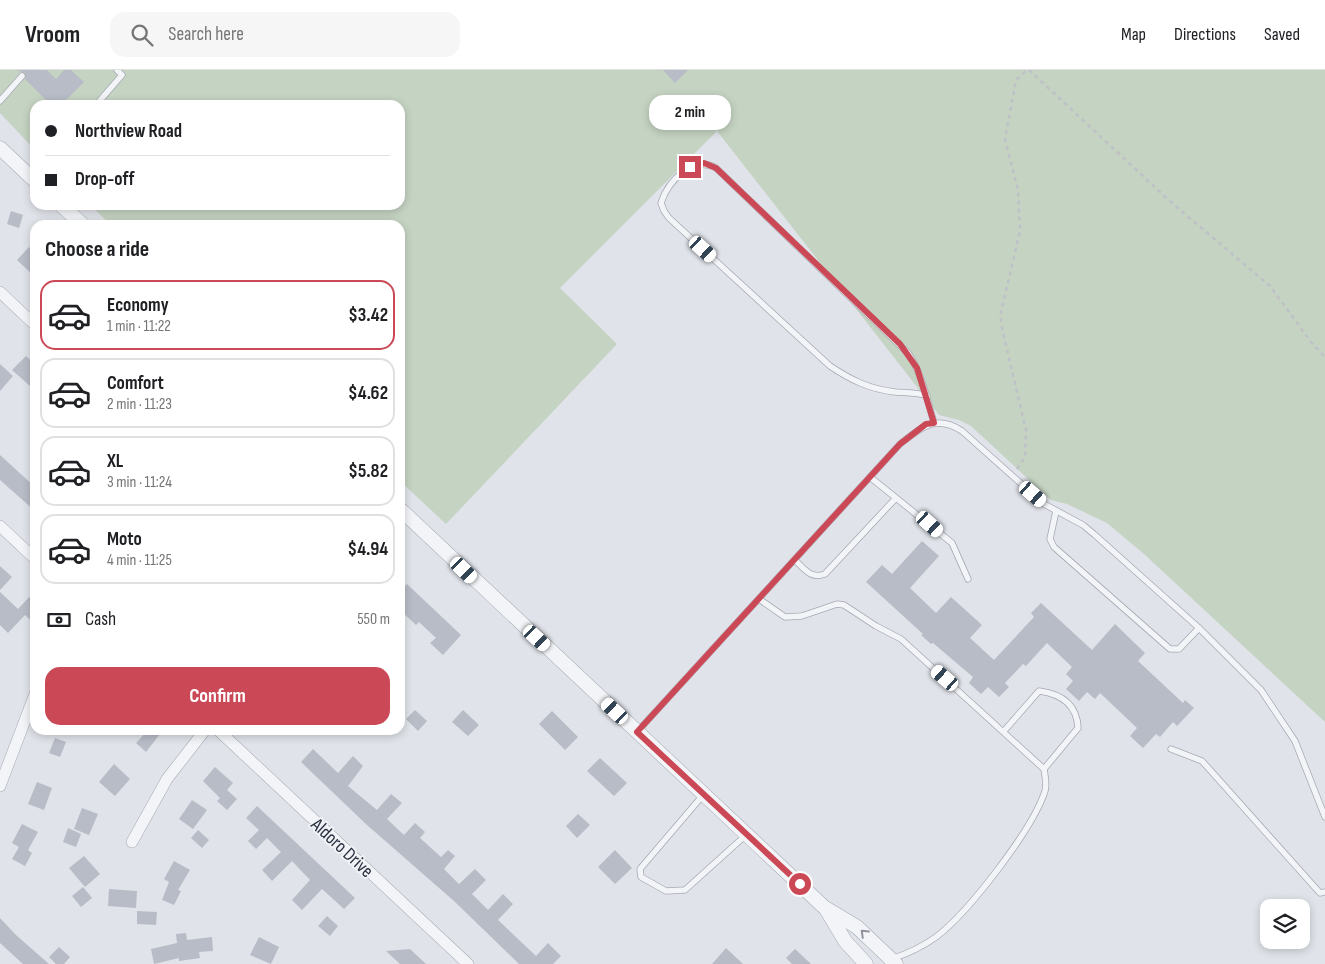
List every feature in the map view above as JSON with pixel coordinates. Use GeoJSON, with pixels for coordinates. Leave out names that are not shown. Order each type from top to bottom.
{"type":"FeatureCollection","features":[{"type":"Feature","properties":{"kind":"street"},"geometry":{"type":"LineString","coordinates":[[0,148],[30,174]]}},
{"type":"Feature","properties":{"kind":"street"},"geometry":{"type":"LineString","coordinates":[[67,210],[78,220]]}},
{"type":"Feature","properties":{"kind":"street"},"geometry":{"type":"LineString","coordinates":[[0,292],[30,320]]}},
{"type":"Feature","properties":{"kind":"street"},"geometry":{"type":"LineString","coordinates":[[405,519],[826,909],[857,926],[891,962]]}},
{"type":"Feature","properties":{"kind":"street"},"geometry":{"type":"LineString","coordinates":[[0,526],[30,554]]}},
{"type":"Feature","properties":{"kind":"street"},"geometry":{"type":"LineString","coordinates":[[0,786],[30,707]]}},
{"type":"Feature","properties":{"kind":"street"},"geometry":{"type":"LineString","coordinates":[[132,842],[167,779],[201,735]]}},
{"type":"Feature","properties":{"kind":"street","name":"Aldoro Drive"},"geometry":{"type":"LineString","coordinates":[[223,735],[468,964]]}},
{"type":"Feature","properties":{"kind":"street"},"geometry":{"type":"LineString","coordinates":[[826,909],[845,941],[866,964]]}},
{"type":"Feature","properties":{"kind":"lane"},"geometry":{"type":"LineString","coordinates":[[100,100],[122,75],[117,70]]}},
{"type":"Feature","properties":{"kind":"lane"},"geometry":{"type":"LineString","coordinates":[[0,101],[22,76]]}},
{"type":"Feature","properties":{"kind":"lane"},"geometry":{"type":"LineString","coordinates":[[927,396],[917,392],[869,388],[850,380],[830,366],[669,218],[661,203],[667,189],[682,174],[696,164],[704,163],[716,168],[908,353],[917,368],[927,396],[934,423]]}},
{"type":"Feature","properties":{"kind":"lane"},"geometry":{"type":"LineString","coordinates":[[637,732],[870,477],[912,434],[926,424],[950,423],[962,431],[1044,504],[1079,522],[1095,535],[1251,678],[1276,712],[1298,748],[1325,817]]}},
{"type":"Feature","properties":{"kind":"lane"},"geometry":{"type":"LineString","coordinates":[[870,477],[894,499],[930,524],[952,544],[968,579]]}},
{"type":"Feature","properties":{"kind":"lane"},"geometry":{"type":"LineString","coordinates":[[795,560],[810,575],[817,577],[825,574],[894,499]]}},
{"type":"Feature","properties":{"kind":"lane"},"geometry":{"type":"LineString","coordinates":[[1056,511],[1050,539],[1054,547],[1170,649],[1179,649],[1198,628]]}},
{"type":"Feature","properties":{"kind":"lane"},"geometry":{"type":"LineString","coordinates":[[759,599],[770,609],[784,616],[802,616],[837,604],[852,608],[876,626],[901,639],[1044,769],[1046,790],[1039,806],[1008,855],[975,897],[936,937],[891,962]]}},
{"type":"Feature","properties":{"kind":"lane"},"geometry":{"type":"LineString","coordinates":[[1004,731],[1039,690],[1053,693],[1066,700],[1077,716],[1078,728],[1044,769]]}},
{"type":"Feature","properties":{"kind":"lane"},"geometry":{"type":"LineString","coordinates":[[1171,749],[1202,761],[1320,893],[1325,892]]}},
{"type":"Feature","properties":{"kind":"lane"},"geometry":{"type":"LineString","coordinates":[[704,794],[640,869],[642,877],[666,891],[685,890],[747,835]]}},
{"type":"Feature","properties":{"kind":"path"},"geometry":{"type":"LineString","coordinates":[[1012,476],[1025,457],[1027,441],[1001,324],[1004,292],[1020,231],[1018,190],[1005,139],[1016,80],[1028,70],[1173,204],[1270,286],[1311,342],[1325,357]]}},
{"type":"Feature","properties":{"kind":"green space"},"geometry":{"type":"Polygon","coordinates":[[[0,70],[1325,70],[1325,722],[1144,554],[1107,523],[1067,504],[1051,500],[971,426],[959,420],[939,415],[717,131],[560,288],[617,344],[446,524],[405,486],[405,220],[106,220],[95,210],[405,210],[405,100],[30,100],[30,145],[0,113],[0,70]]]}},
{"type":"Feature","properties":{"kind":"building"},"geometry":{"type":"Polygon","coordinates":[[[16,70],[47,70],[56,79],[64,70],[71,70],[84,82],[66,100],[46,100],[25,79],[25,73],[16,70]]]}},
{"type":"Feature","properties":{"kind":"building"},"geometry":{"type":"Polygon","coordinates":[[[663,70],[688,70],[675,83],[663,70]]]}},
{"type":"Feature","properties":{"kind":"building"},"geometry":{"type":"Polygon","coordinates":[[[11,211],[23,215],[19,228],[7,224],[11,211]]]}},
{"type":"Feature","properties":{"kind":"building"},"geometry":{"type":"Polygon","coordinates":[[[29,247],[30,272],[17,260],[29,247]]]}},
{"type":"Feature","properties":{"kind":"building"},"geometry":{"type":"Polygon","coordinates":[[[26,356],[30,360],[30,386],[12,370],[26,356]]]}},
{"type":"Feature","properties":{"kind":"building"},"geometry":{"type":"Polygon","coordinates":[[[0,364],[13,376],[0,391],[0,364]]]}},
{"type":"Feature","properties":{"kind":"building"},"geometry":{"type":"Polygon","coordinates":[[[0,455],[30,482],[30,507],[0,480],[0,455]]]}},
{"type":"Feature","properties":{"kind":"building"},"geometry":{"type":"Polygon","coordinates":[[[922,541],[939,556],[910,588],[936,613],[951,597],[982,625],[970,638],[994,660],[1034,617],[1031,613],[1041,603],[1092,650],[1115,624],[1145,653],[1138,661],[1183,703],[1185,700],[1194,708],[1177,726],[1173,722],[1160,737],[1156,734],[1143,748],[1130,736],[1137,728],[1100,693],[1095,699],[1087,692],[1079,701],[1066,689],[1073,681],[1066,674],[1072,667],[1047,643],[1026,666],[1023,664],[1005,683],[1009,687],[999,697],[988,687],[981,694],[969,683],[973,677],[933,643],[931,644],[921,635],[923,634],[866,582],[882,565],[892,574],[922,541]]]}},
{"type":"Feature","properties":{"kind":"building"},"geometry":{"type":"Polygon","coordinates":[[[0,566],[12,577],[0,590],[0,566]]]}},
{"type":"Feature","properties":{"kind":"building"},"geometry":{"type":"Polygon","coordinates":[[[407,584],[461,635],[443,655],[430,643],[436,638],[419,622],[416,625],[405,615],[405,586],[407,584]]]}},
{"type":"Feature","properties":{"kind":"building"},"geometry":{"type":"Polygon","coordinates":[[[0,592],[18,609],[30,596],[30,620],[25,615],[8,633],[0,625],[0,592]]]}},
{"type":"Feature","properties":{"kind":"building"},"geometry":{"type":"Polygon","coordinates":[[[415,710],[427,721],[418,731],[406,719],[415,710]]]}},
{"type":"Feature","properties":{"kind":"building"},"geometry":{"type":"Polygon","coordinates":[[[463,710],[479,725],[468,736],[452,722],[463,710]]]}},
{"type":"Feature","properties":{"kind":"building"},"geometry":{"type":"Polygon","coordinates":[[[552,711],[578,737],[565,750],[539,724],[552,711]]]}},
{"type":"Feature","properties":{"kind":"building"},"geometry":{"type":"Polygon","coordinates":[[[143,735],[159,735],[146,752],[136,743],[143,735]]]}},
{"type":"Feature","properties":{"kind":"building"},"geometry":{"type":"Polygon","coordinates":[[[55,738],[66,742],[60,757],[49,753],[55,738]]]}},
{"type":"Feature","properties":{"kind":"building"},"geometry":{"type":"Polygon","coordinates":[[[313,749],[338,773],[353,756],[363,766],[348,786],[377,810],[391,794],[402,803],[387,819],[404,835],[415,823],[425,832],[420,838],[441,857],[448,850],[455,856],[444,869],[459,884],[475,869],[486,880],[472,894],[488,910],[503,894],[513,904],[498,920],[536,956],[548,943],[561,956],[553,964],[519,964],[454,901],[367,825],[301,762],[313,749]]]}},
{"type":"Feature","properties":{"kind":"building"},"geometry":{"type":"Polygon","coordinates":[[[600,758],[627,783],[614,796],[587,771],[600,758]]]}},
{"type":"Feature","properties":{"kind":"building"},"geometry":{"type":"Polygon","coordinates":[[[114,764],[130,779],[115,796],[99,782],[114,764]]]}},
{"type":"Feature","properties":{"kind":"building"},"geometry":{"type":"Polygon","coordinates":[[[215,767],[233,783],[227,790],[237,799],[227,810],[217,801],[220,798],[203,781],[215,767]]]}},
{"type":"Feature","properties":{"kind":"building"},"geometry":{"type":"Polygon","coordinates":[[[37,782],[52,788],[44,810],[28,804],[37,782]]]}},
{"type":"Feature","properties":{"kind":"building"},"geometry":{"type":"Polygon","coordinates":[[[192,800],[207,810],[193,829],[179,819],[192,800]]]}},
{"type":"Feature","properties":{"kind":"building"},"geometry":{"type":"Polygon","coordinates":[[[257,806],[355,898],[344,909],[322,889],[302,910],[292,900],[310,880],[292,861],[272,881],[262,870],[281,852],[267,838],[256,849],[248,841],[259,830],[246,818],[257,806]]]}},
{"type":"Feature","properties":{"kind":"building"},"geometry":{"type":"Polygon","coordinates":[[[82,808],[98,814],[89,835],[74,829],[82,808]]]}},
{"type":"Feature","properties":{"kind":"building"},"geometry":{"type":"Polygon","coordinates":[[[578,814],[590,825],[577,838],[566,826],[578,814]]]}},
{"type":"Feature","properties":{"kind":"building"},"geometry":{"type":"Polygon","coordinates":[[[22,824],[38,832],[28,850],[32,853],[25,866],[12,859],[19,847],[12,843],[22,824]]]}},
{"type":"Feature","properties":{"kind":"building"},"geometry":{"type":"Polygon","coordinates":[[[68,828],[81,834],[76,847],[63,842],[68,828]]]}},
{"type":"Feature","properties":{"kind":"building"},"geometry":{"type":"Polygon","coordinates":[[[198,830],[209,840],[202,848],[191,838],[198,830]]]}},
{"type":"Feature","properties":{"kind":"building"},"geometry":{"type":"Polygon","coordinates":[[[615,850],[632,868],[615,884],[598,867],[615,850]]]}},
{"type":"Feature","properties":{"kind":"building"},"geometry":{"type":"Polygon","coordinates":[[[84,856],[100,874],[85,887],[69,868],[84,856]]]}},
{"type":"Feature","properties":{"kind":"building"},"geometry":{"type":"Polygon","coordinates":[[[174,861],[190,870],[178,890],[181,891],[174,905],[162,900],[169,882],[164,879],[174,861]]]}},
{"type":"Feature","properties":{"kind":"building"},"geometry":{"type":"Polygon","coordinates":[[[83,887],[92,898],[81,907],[72,896],[83,887]]]}},
{"type":"Feature","properties":{"kind":"building"},"geometry":{"type":"Polygon","coordinates":[[[109,889],[137,891],[136,908],[108,906],[109,889]]]}},
{"type":"Feature","properties":{"kind":"building"},"geometry":{"type":"Polygon","coordinates":[[[137,911],[157,912],[156,925],[137,924],[137,911]]]}},
{"type":"Feature","properties":{"kind":"building"},"geometry":{"type":"Polygon","coordinates":[[[327,916],[338,926],[330,936],[318,926],[327,916]]]}},
{"type":"Feature","properties":{"kind":"building"},"geometry":{"type":"Polygon","coordinates":[[[0,918],[49,964],[23,964],[0,943],[0,918]]]}},
{"type":"Feature","properties":{"kind":"building"},"geometry":{"type":"Polygon","coordinates":[[[186,933],[187,940],[212,937],[213,951],[199,952],[200,958],[179,961],[179,958],[154,964],[151,949],[177,943],[176,934],[186,933]]]}},
{"type":"Feature","properties":{"kind":"building"},"geometry":{"type":"Polygon","coordinates":[[[259,937],[279,947],[271,964],[250,955],[259,937]]]}},
{"type":"Feature","properties":{"kind":"building"},"geometry":{"type":"Polygon","coordinates":[[[59,947],[70,957],[64,964],[56,964],[49,957],[59,947]]]}},
{"type":"Feature","properties":{"kind":"building"},"geometry":{"type":"Polygon","coordinates":[[[726,948],[743,964],[712,964],[726,948]]]}},
{"type":"Feature","properties":{"kind":"building"},"geometry":{"type":"Polygon","coordinates":[[[410,949],[426,964],[400,964],[386,951],[410,949]]]}},
{"type":"Feature","properties":{"kind":"building"},"geometry":{"type":"Polygon","coordinates":[[[795,949],[811,964],[792,964],[786,958],[795,949]]]}},
{"type":"Feature","properties":{"kind":"route"},"geometry":{"type":"LineString","coordinates":[[690,167],[704,163],[716,168],[900,344],[917,368],[934,423],[926,424],[900,444],[637,732],[800,884]]}}]}
